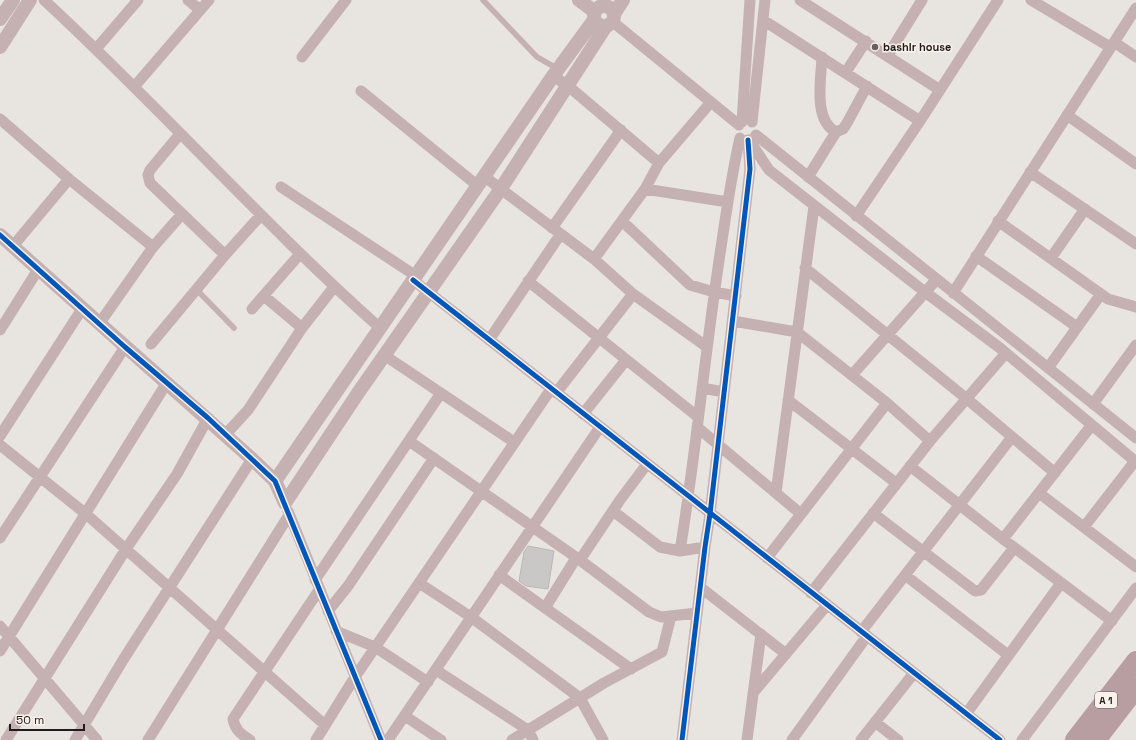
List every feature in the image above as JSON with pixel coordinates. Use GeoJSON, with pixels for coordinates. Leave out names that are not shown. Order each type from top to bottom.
{"type":"FeatureCollection","features":[{"type":"Feature","properties":{"kind":"highway","name":"A 1"},"geometry":{"type":"LineString","coordinates":[[1075,740],[1136,661]]}},
{"type":"Feature","properties":{"kind":"highway","name":"A 1"},"geometry":{"type":"LineString","coordinates":[[1096,740],[1136,688]]}},
{"type":"Feature","properties":{"kind":"street"},"geometry":{"type":"LineString","coordinates":[[0,19],[13,0]]}},
{"type":"Feature","properties":{"kind":"street"},"geometry":{"type":"LineString","coordinates":[[0,47],[30,0]]}},
{"type":"Feature","properties":{"kind":"street"},"geometry":{"type":"LineString","coordinates":[[44,0],[96,49],[300,254],[380,328]]}},
{"type":"Feature","properties":{"kind":"street"},"geometry":{"type":"LineString","coordinates":[[96,49],[138,0]]}},
{"type":"Feature","properties":{"kind":"street"},"geometry":{"type":"LineString","coordinates":[[188,0],[200,10]]}},
{"type":"Feature","properties":{"kind":"street"},"geometry":{"type":"LineString","coordinates":[[134,87],[209,0]]}},
{"type":"Feature","properties":{"kind":"street"},"geometry":{"type":"LineString","coordinates":[[302,57],[346,0]]}},
{"type":"Feature","properties":{"kind":"street"},"geometry":{"type":"LineString","coordinates":[[579,0],[604,14],[711,102],[757,130],[748,138],[733,168],[714,292],[689,496],[680,551]]}},
{"type":"Feature","properties":{"kind":"street"},"geometry":{"type":"LineString","coordinates":[[275,481],[482,182],[556,72],[604,14],[623,0]]}},
{"type":"Feature","properties":{"kind":"street"},"geometry":{"type":"LineString","coordinates":[[744,123],[750,0]]}},
{"type":"Feature","properties":{"kind":"street"},"geometry":{"type":"LineString","coordinates":[[764,0],[763,20],[744,123],[737,131],[808,177],[1136,438]]}},
{"type":"Feature","properties":{"kind":"street"},"geometry":{"type":"LineString","coordinates":[[800,0],[819,5],[866,41],[940,90]]}},
{"type":"Feature","properties":{"kind":"street"},"geometry":{"type":"LineString","coordinates":[[888,55],[922,0]]}},
{"type":"Feature","properties":{"kind":"street"},"geometry":{"type":"LineString","coordinates":[[856,216],[920,121],[998,0]]}},
{"type":"Feature","properties":{"kind":"street"},"geometry":{"type":"LineString","coordinates":[[1031,0],[1136,57]]}},
{"type":"Feature","properties":{"kind":"street"},"geometry":{"type":"LineString","coordinates":[[953,292],[1136,8]]}},
{"type":"Feature","properties":{"kind":"street"},"geometry":{"type":"LineString","coordinates":[[150,739],[218,630],[287,509],[384,355],[500,190],[567,85],[604,14]]}},
{"type":"Feature","properties":{"kind":"street"},"geometry":{"type":"LineString","coordinates":[[763,20],[920,121]]}},
{"type":"Feature","properties":{"kind":"street"},"geometry":{"type":"LineString","coordinates":[[846,72],[866,41]]}},
{"type":"Feature","properties":{"kind":"street"},"geometry":{"type":"LineString","coordinates":[[822,57],[820,108],[826,126],[836,132]]}},
{"type":"Feature","properties":{"kind":"street"},"geometry":{"type":"LineString","coordinates":[[556,72],[567,85],[659,163]]}},
{"type":"Feature","properties":{"kind":"street"},"geometry":{"type":"LineString","coordinates":[[808,177],[836,132],[843,129],[848,124],[867,86]]}},
{"type":"Feature","properties":{"kind":"street"},"geometry":{"type":"LineString","coordinates":[[361,92],[482,182],[500,190],[594,258],[633,294],[707,348]]}},
{"type":"Feature","properties":{"kind":"street"},"geometry":{"type":"LineString","coordinates":[[594,258],[645,189],[659,163],[711,102]]}},
{"type":"Feature","properties":{"kind":"street"},"geometry":{"type":"LineString","coordinates":[[1067,115],[1136,164]]}},
{"type":"Feature","properties":{"kind":"street"},"geometry":{"type":"LineString","coordinates":[[0,119],[69,179],[153,247]]}},
{"type":"Feature","properties":{"kind":"street"},"geometry":{"type":"LineString","coordinates":[[489,340],[528,281],[556,231],[621,130]]}},
{"type":"Feature","properties":{"kind":"street"},"geometry":{"type":"LineString","coordinates":[[180,134],[150,170],[148,175],[150,183],[224,255]]}},
{"type":"Feature","properties":{"kind":"street"},"geometry":{"type":"LineString","coordinates":[[748,138],[769,170],[1003,351],[1091,426],[1136,461],[1084,527]]}},
{"type":"Feature","properties":{"kind":"street"},"geometry":{"type":"LineString","coordinates":[[682,740],[750,169],[748,138]]}},
{"type":"Feature","properties":{"kind":"street"},"geometry":{"type":"LineString","coordinates":[[1030,172],[1136,244]]}},
{"type":"Feature","properties":{"kind":"street"},"geometry":{"type":"LineString","coordinates":[[13,246],[69,179]]}},
{"type":"Feature","properties":{"kind":"street"},"geometry":{"type":"LineString","coordinates":[[281,187],[415,278],[428,292],[553,391],[1000,740]]}},
{"type":"Feature","properties":{"kind":"street"},"geometry":{"type":"LineString","coordinates":[[645,189],[728,202]]}},
{"type":"Feature","properties":{"kind":"street"},"geometry":{"type":"LineString","coordinates":[[776,493],[814,206]]}},
{"type":"Feature","properties":{"kind":"street"},"geometry":{"type":"LineString","coordinates":[[1051,258],[1085,209]]}},
{"type":"Feature","properties":{"kind":"street"},"geometry":{"type":"LineString","coordinates":[[99,324],[153,247],[182,214]]}},
{"type":"Feature","properties":{"kind":"street"},"geometry":{"type":"LineString","coordinates":[[151,344],[224,255],[261,215]]}},
{"type":"Feature","properties":{"kind":"street"},"geometry":{"type":"LineString","coordinates":[[622,221],[690,285],[714,292],[736,296]]}},
{"type":"Feature","properties":{"kind":"street"},"geometry":{"type":"LineString","coordinates":[[998,221],[1101,294],[1114,302],[1136,307]]}},
{"type":"Feature","properties":{"kind":"street"},"geometry":{"type":"LineString","coordinates":[[0,235],[39,268],[82,309],[166,384],[208,418],[275,481],[381,740]]}},
{"type":"Feature","properties":{"kind":"street"},"geometry":{"type":"LineString","coordinates":[[252,309],[300,254]]}},
{"type":"Feature","properties":{"kind":"street"},"geometry":{"type":"LineString","coordinates":[[976,256],[1077,327]]}},
{"type":"Feature","properties":{"kind":"street"},"geometry":{"type":"LineString","coordinates":[[0,330],[39,268]]}},
{"type":"Feature","properties":{"kind":"street"},"geometry":{"type":"LineString","coordinates":[[805,268],[967,398],[1055,473]]}},
{"type":"Feature","properties":{"kind":"street"},"geometry":{"type":"LineString","coordinates":[[852,375],[936,280]]}},
{"type":"Feature","properties":{"kind":"street"},"geometry":{"type":"LineString","coordinates":[[528,281],[626,360],[697,422],[718,444],[801,514]]}},
{"type":"Feature","properties":{"kind":"street"},"geometry":{"type":"LineString","coordinates":[[225,435],[248,410],[302,328],[334,287]]}},
{"type":"Feature","properties":{"kind":"street"},"geometry":{"type":"LineString","coordinates":[[316,740],[355,677],[514,442],[553,391],[599,338],[633,294]]}},
{"type":"Feature","properties":{"kind":"street"},"geometry":{"type":"LineString","coordinates":[[1048,368],[1101,294]]}},
{"type":"Feature","properties":{"kind":"street"},"geometry":{"type":"LineString","coordinates":[[264,296],[302,328]]}},
{"type":"Feature","properties":{"kind":"street"},"geometry":{"type":"LineString","coordinates":[[0,436],[82,309]]}},
{"type":"Feature","properties":{"kind":"street"},"geometry":{"type":"LineString","coordinates":[[733,321],[797,332],[887,403],[930,441]]}},
{"type":"Feature","properties":{"kind":"street"},"geometry":{"type":"LineString","coordinates":[[811,593],[896,483],[967,398],[1003,351],[1009,337]]}},
{"type":"Feature","properties":{"kind":"street"},"geometry":{"type":"LineString","coordinates":[[0,538],[125,347]]}},
{"type":"Feature","properties":{"kind":"street"},"geometry":{"type":"LineString","coordinates":[[1093,404],[1135,347]]}},
{"type":"Feature","properties":{"kind":"street"},"geometry":{"type":"LineString","coordinates":[[384,355],[514,442]]}},
{"type":"Feature","properties":{"kind":"street"},"geometry":{"type":"LineString","coordinates":[[583,414],[626,360]]}},
{"type":"Feature","properties":{"kind":"street"},"geometry":{"type":"LineString","coordinates":[[0,651],[166,384]]}},
{"type":"Feature","properties":{"kind":"street"},"geometry":{"type":"LineString","coordinates":[[702,388],[724,392]]}},
{"type":"Feature","properties":{"kind":"street"},"geometry":{"type":"LineString","coordinates":[[315,580],[441,393]]}},
{"type":"Feature","properties":{"kind":"street"},"geometry":{"type":"LineString","coordinates":[[788,400],[896,483]]}},
{"type":"Feature","properties":{"kind":"street"},"geometry":{"type":"LineString","coordinates":[[767,558],[887,403]]}},
{"type":"Feature","properties":{"kind":"street"},"geometry":{"type":"LineString","coordinates":[[6,740],[126,549],[177,474],[208,418]]}},
{"type":"Feature","properties":{"kind":"street"},"geometry":{"type":"LineString","coordinates":[[1003,539],[1091,426]]}},
{"type":"Feature","properties":{"kind":"street"},"geometry":{"type":"LineString","coordinates":[[388,740],[600,427]]}},
{"type":"Feature","properties":{"kind":"street"},"geometry":{"type":"LineString","coordinates":[[792,740],[905,575],[1012,437]]}},
{"type":"Feature","properties":{"kind":"street"},"geometry":{"type":"LineString","coordinates":[[409,441],[578,559],[649,612],[661,618],[697,613]]}},
{"type":"Feature","properties":{"kind":"street"},"geometry":{"type":"LineString","coordinates":[[0,445],[86,514],[325,725]]}},
{"type":"Feature","properties":{"kind":"street"},"geometry":{"type":"LineString","coordinates":[[328,611],[348,586],[434,458]]}},
{"type":"Feature","properties":{"kind":"street"},"geometry":{"type":"LineString","coordinates":[[76,740],[123,660],[170,589],[252,459]]}},
{"type":"Feature","properties":{"kind":"street"},"geometry":{"type":"LineString","coordinates":[[545,608],[578,559],[647,464]]}},
{"type":"Feature","properties":{"kind":"street"},"geometry":{"type":"LineString","coordinates":[[910,466],[1014,548],[1112,621]]}},
{"type":"Feature","properties":{"kind":"street"},"geometry":{"type":"LineString","coordinates":[[1039,493],[1136,567]]}},
{"type":"Feature","properties":{"kind":"street"},"geometry":{"type":"LineString","coordinates":[[613,511],[660,547],[680,551],[705,547]]}},
{"type":"Feature","properties":{"kind":"street"},"geometry":{"type":"LineString","coordinates":[[873,513],[975,591],[981,590],[1014,548]]}},
{"type":"Feature","properties":{"kind":"street"},"geometry":{"type":"LineString","coordinates":[[499,575],[631,669]]}},
{"type":"Feature","properties":{"kind":"street"},"geometry":{"type":"LineString","coordinates":[[905,575],[1008,655]]}},
{"type":"Feature","properties":{"kind":"street"},"geometry":{"type":"LineString","coordinates":[[419,583],[471,617],[580,698],[603,740]]}},
{"type":"Feature","properties":{"kind":"street"},"geometry":{"type":"LineString","coordinates":[[966,714],[1061,583]]}},
{"type":"Feature","properties":{"kind":"street"},"geometry":{"type":"LineString","coordinates":[[700,587],[786,654]]}},
{"type":"Feature","properties":{"kind":"street"},"geometry":{"type":"LineString","coordinates":[[1022,740],[1136,588]]}},
{"type":"Feature","properties":{"kind":"street"},"geometry":{"type":"LineString","coordinates":[[250,740],[239,733],[234,726],[233,719],[319,590]]}},
{"type":"Feature","properties":{"kind":"street"},"geometry":{"type":"LineString","coordinates":[[753,693],[827,605]]}},
{"type":"Feature","properties":{"kind":"street"},"geometry":{"type":"LineString","coordinates":[[512,740],[531,735],[580,698],[662,652],[672,616]]}},
{"type":"Feature","properties":{"kind":"street"},"geometry":{"type":"LineString","coordinates":[[0,626],[97,740]]}},
{"type":"Feature","properties":{"kind":"street"},"geometry":{"type":"LineString","coordinates":[[336,631],[375,647],[428,682]]}},
{"type":"Feature","properties":{"kind":"street"},"geometry":{"type":"LineString","coordinates":[[747,740],[761,634]]}},
{"type":"Feature","properties":{"kind":"street"},"geometry":{"type":"LineString","coordinates":[[436,670],[531,735]]}},
{"type":"Feature","properties":{"kind":"street"},"geometry":{"type":"LineString","coordinates":[[860,740],[914,673]]}},
{"type":"Feature","properties":{"kind":"street"},"geometry":{"type":"LineString","coordinates":[[405,716],[442,740]]}},
{"type":"Feature","properties":{"kind":"street"},"geometry":{"type":"LineString","coordinates":[[875,722],[898,740]]}},
{"type":"Feature","properties":{"kind":"lane"},"geometry":{"type":"LineString","coordinates":[[483,0],[537,57],[556,72]]}},
{"type":"Feature","properties":{"kind":"lane"},"geometry":{"type":"LineString","coordinates":[[196,289],[234,328]]}},
{"type":"Feature","properties":{"kind":"building"},"geometry":{"type":"Polygon","coordinates":[[[528,546],[554,551],[548,589],[526,586],[519,581],[524,552],[528,546]]]}},
{"type":"Feature","properties":{"kind":"cycle path"},"geometry":{"type":"LineString","coordinates":[[682,740],[750,169],[748,140]]}},
{"type":"Feature","properties":{"kind":"cycle path"},"geometry":{"type":"LineString","coordinates":[[0,235],[125,347],[208,418],[275,481],[381,740]]}},
{"type":"Feature","properties":{"kind":"cycle path"},"geometry":{"type":"LineString","coordinates":[[413,280],[1000,740]]}},
{"type":"Feature","properties":{"kind":"place","name":"bashir house"},"geometry":{"type":"Point","coordinates":[875,47]}}]}
